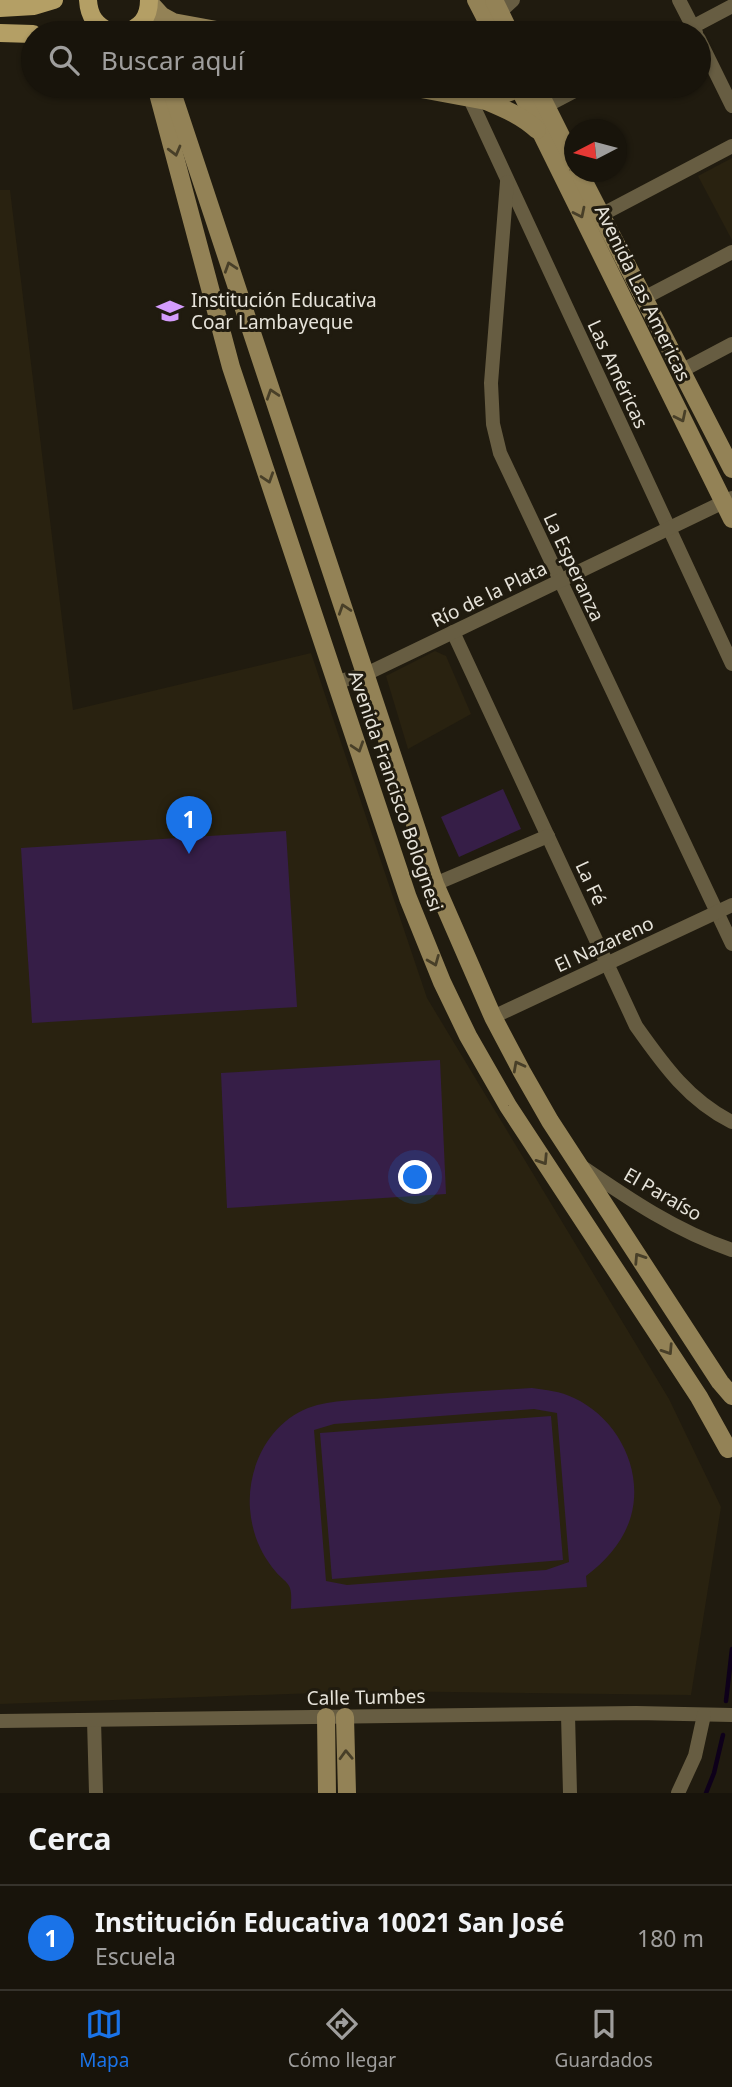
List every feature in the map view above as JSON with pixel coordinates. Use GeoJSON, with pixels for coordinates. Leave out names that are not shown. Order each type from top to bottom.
{"type":"FeatureCollection","features":[{"type":"Feature","properties":{"kind":"main road"},"geometry":{"type":"LineString","coordinates":[[0,8],[54,0]]}},
{"type":"Feature","properties":{"kind":"main road"},"geometry":{"type":"LineString","coordinates":[[88,0],[89,11],[95,21]]}},
{"type":"Feature","properties":{"kind":"main road"},"geometry":{"type":"LineString","coordinates":[[476,0],[494,17]]}},
{"type":"Feature","properties":{"kind":"main road"},"geometry":{"type":"LineString","coordinates":[[148,15],[162,16],[171,21]]}},
{"type":"Feature","properties":{"kind":"main road"},"geometry":{"type":"LineString","coordinates":[[0,33],[21,34]]}},
{"type":"Feature","properties":{"kind":"main road","name":"Avenida Francisco Bolognesi"},"geometry":{"type":"LineString","coordinates":[[170,98],[231,367],[408,898],[442,982],[468,1036],[508,1106],[731,1450]]}},
{"type":"Feature","properties":{"kind":"main road","name":"Avenida Francisco Bolognesi"},"geometry":{"type":"LineString","coordinates":[[171,98],[435,884],[493,1017],[550,1121],[720,1382],[732,1396]]}},
{"type":"Feature","properties":{"kind":"main road"},"geometry":{"type":"LineString","coordinates":[[469,98],[506,109],[540,132]]}},
{"type":"Feature","properties":{"kind":"main road"},"geometry":{"type":"LineString","coordinates":[[478,100],[485,98]]}},
{"type":"Feature","properties":{"kind":"main road","name":"Avenida Las Americas"},"geometry":{"type":"LineString","coordinates":[[529,98],[540,132],[728,500],[732,519]]}},
{"type":"Feature","properties":{"kind":"main road"},"geometry":{"type":"LineString","coordinates":[[538,98],[546,106],[564,141]]}},
{"type":"Feature","properties":{"kind":"main road","name":"Avenida Las Americas"},"geometry":{"type":"LineString","coordinates":[[584,182],[732,469]]}},
{"type":"Feature","properties":{"kind":"main road"},"geometry":{"type":"LineString","coordinates":[[326,1717],[327,1793]]}},
{"type":"Feature","properties":{"kind":"main road"},"geometry":{"type":"LineString","coordinates":[[345,1717],[347,1793]]}},
{"type":"Feature","properties":{"kind":"street"},"geometry":{"type":"LineString","coordinates":[[679,0],[687,21]]}},
{"type":"Feature","properties":{"kind":"street"},"geometry":{"type":"LineString","coordinates":[[710,21],[732,6]]}},
{"type":"Feature","properties":{"kind":"street"},"geometry":{"type":"LineString","coordinates":[[711,68],[732,106]]}},
{"type":"Feature","properties":{"kind":"street"},"geometry":{"type":"LineString","coordinates":[[546,106],[561,98]]}},
{"type":"Feature","properties":{"kind":"street","name":"Las Américas"},"geometry":{"type":"LineString","coordinates":[[478,100],[507,181],[732,664]]}},
{"type":"Feature","properties":{"kind":"street"},"geometry":{"type":"LineString","coordinates":[[601,215],[732,146]]}},
{"type":"Feature","properties":{"kind":"street","name":"La Esperanza"},"geometry":{"type":"LineString","coordinates":[[507,181],[491,383],[493,424],[500,453],[732,944]]}},
{"type":"Feature","properties":{"kind":"street"},"geometry":{"type":"LineString","coordinates":[[644,298],[732,252]]}},
{"type":"Feature","properties":{"kind":"street"},"geometry":{"type":"LineString","coordinates":[[681,371],[732,344]]}},
{"type":"Feature","properties":{"kind":"street","name":"Río de la Plata"},"geometry":{"type":"LineString","coordinates":[[337,682],[366,674],[728,500]]}},
{"type":"Feature","properties":{"kind":"street","name":"La Fé"},"geometry":{"type":"LineString","coordinates":[[453,632],[636,1026],[662,1062],[693,1097],[732,1122]]}},
{"type":"Feature","properties":{"kind":"street"},"geometry":{"type":"LineString","coordinates":[[435,884],[548,836]]}},
{"type":"Feature","properties":{"kind":"street","name":"El Nazareno"},"geometry":{"type":"LineString","coordinates":[[493,1017],[732,905]]}},
{"type":"Feature","properties":{"kind":"street","name":"El Paraíso"},"geometry":{"type":"LineString","coordinates":[[578,1164],[652,1214],[732,1250]]}},
{"type":"Feature","properties":{"kind":"street","name":"Calle Tumbes"},"geometry":{"type":"LineString","coordinates":[[0,1721],[636,1713],[732,1715]]}},
{"type":"Feature","properties":{"kind":"street"},"geometry":{"type":"LineString","coordinates":[[568,1715],[570,1793]]}},
{"type":"Feature","properties":{"kind":"street"},"geometry":{"type":"LineString","coordinates":[[678,1793],[695,1756],[704,1715]]}},
{"type":"Feature","properties":{"kind":"street"},"geometry":{"type":"LineString","coordinates":[[94,1720],[96,1793]]}},
{"type":"Feature","properties":{"kind":"shaded area"},"geometry":{"type":"Polygon","coordinates":[[[732,158],[732,240],[698,176],[732,158]]]}},
{"type":"Feature","properties":{"kind":"shaded area"},"geometry":{"type":"Polygon","coordinates":[[[0,190],[10,190],[73,710],[311,653],[427,998],[669,1399],[721,1507],[691,1695],[373,1691],[0,1704],[0,190]]]}},
{"type":"Feature","properties":{"kind":"shaded area"},"geometry":{"type":"Polygon","coordinates":[[[435,651],[446,656],[471,714],[408,749],[386,676],[435,651]]]}},
{"type":"Feature","properties":{"kind":"shaded area"},"geometry":{"type":"Polygon","coordinates":[[[503,789],[521,829],[459,857],[441,817],[503,789]]]}},
{"type":"Feature","properties":{"kind":"shaded area"},"geometry":{"type":"Polygon","coordinates":[[[286,831],[297,1007],[32,1023],[21,848],[286,831]]]}},
{"type":"Feature","properties":{"kind":"shaded area"},"geometry":{"type":"Polygon","coordinates":[[[440,1060],[446,1194],[227,1208],[221,1073],[440,1060]]]}},
{"type":"Feature","properties":{"kind":"shaded area"},"geometry":{"type":"Polygon","coordinates":[[[532,1388],[558,1392],[589,1407],[603,1418],[614,1432],[630,1463],[634,1498],[628,1525],[613,1550],[586,1576],[587,1587],[291,1609],[290,1588],[261,1550],[250,1509],[256,1463],[271,1436],[282,1425],[308,1408],[347,1400],[532,1388]],[[534,1409],[334,1424],[314,1430],[326,1581],[347,1585],[546,1570],[569,1562],[557,1413],[534,1409]]]}},
{"type":"Feature","properties":{"kind":"shaded area"},"geometry":{"type":"Polygon","coordinates":[[[551,1416],[563,1560],[332,1579],[320,1433],[551,1416]]]}},
{"type":"Feature","properties":{"kind":"waterway"},"geometry":{"type":"LineString","coordinates":[[726,1701],[732,1649]]}},
{"type":"Feature","properties":{"kind":"waterway"},"geometry":{"type":"LineString","coordinates":[[706,1793],[723,1735]]}},
{"type":"Feature","properties":{"kind":"place","name":"Institución Educativa Coar Lambayeque"},"geometry":{"type":"Point","coordinates":[170,311]}},
{"type":"Feature","properties":{"kind":"place","name":"Institución Educativa 10021 San José"},"geometry":{"type":"Point","coordinates":[189,854]}}]}
